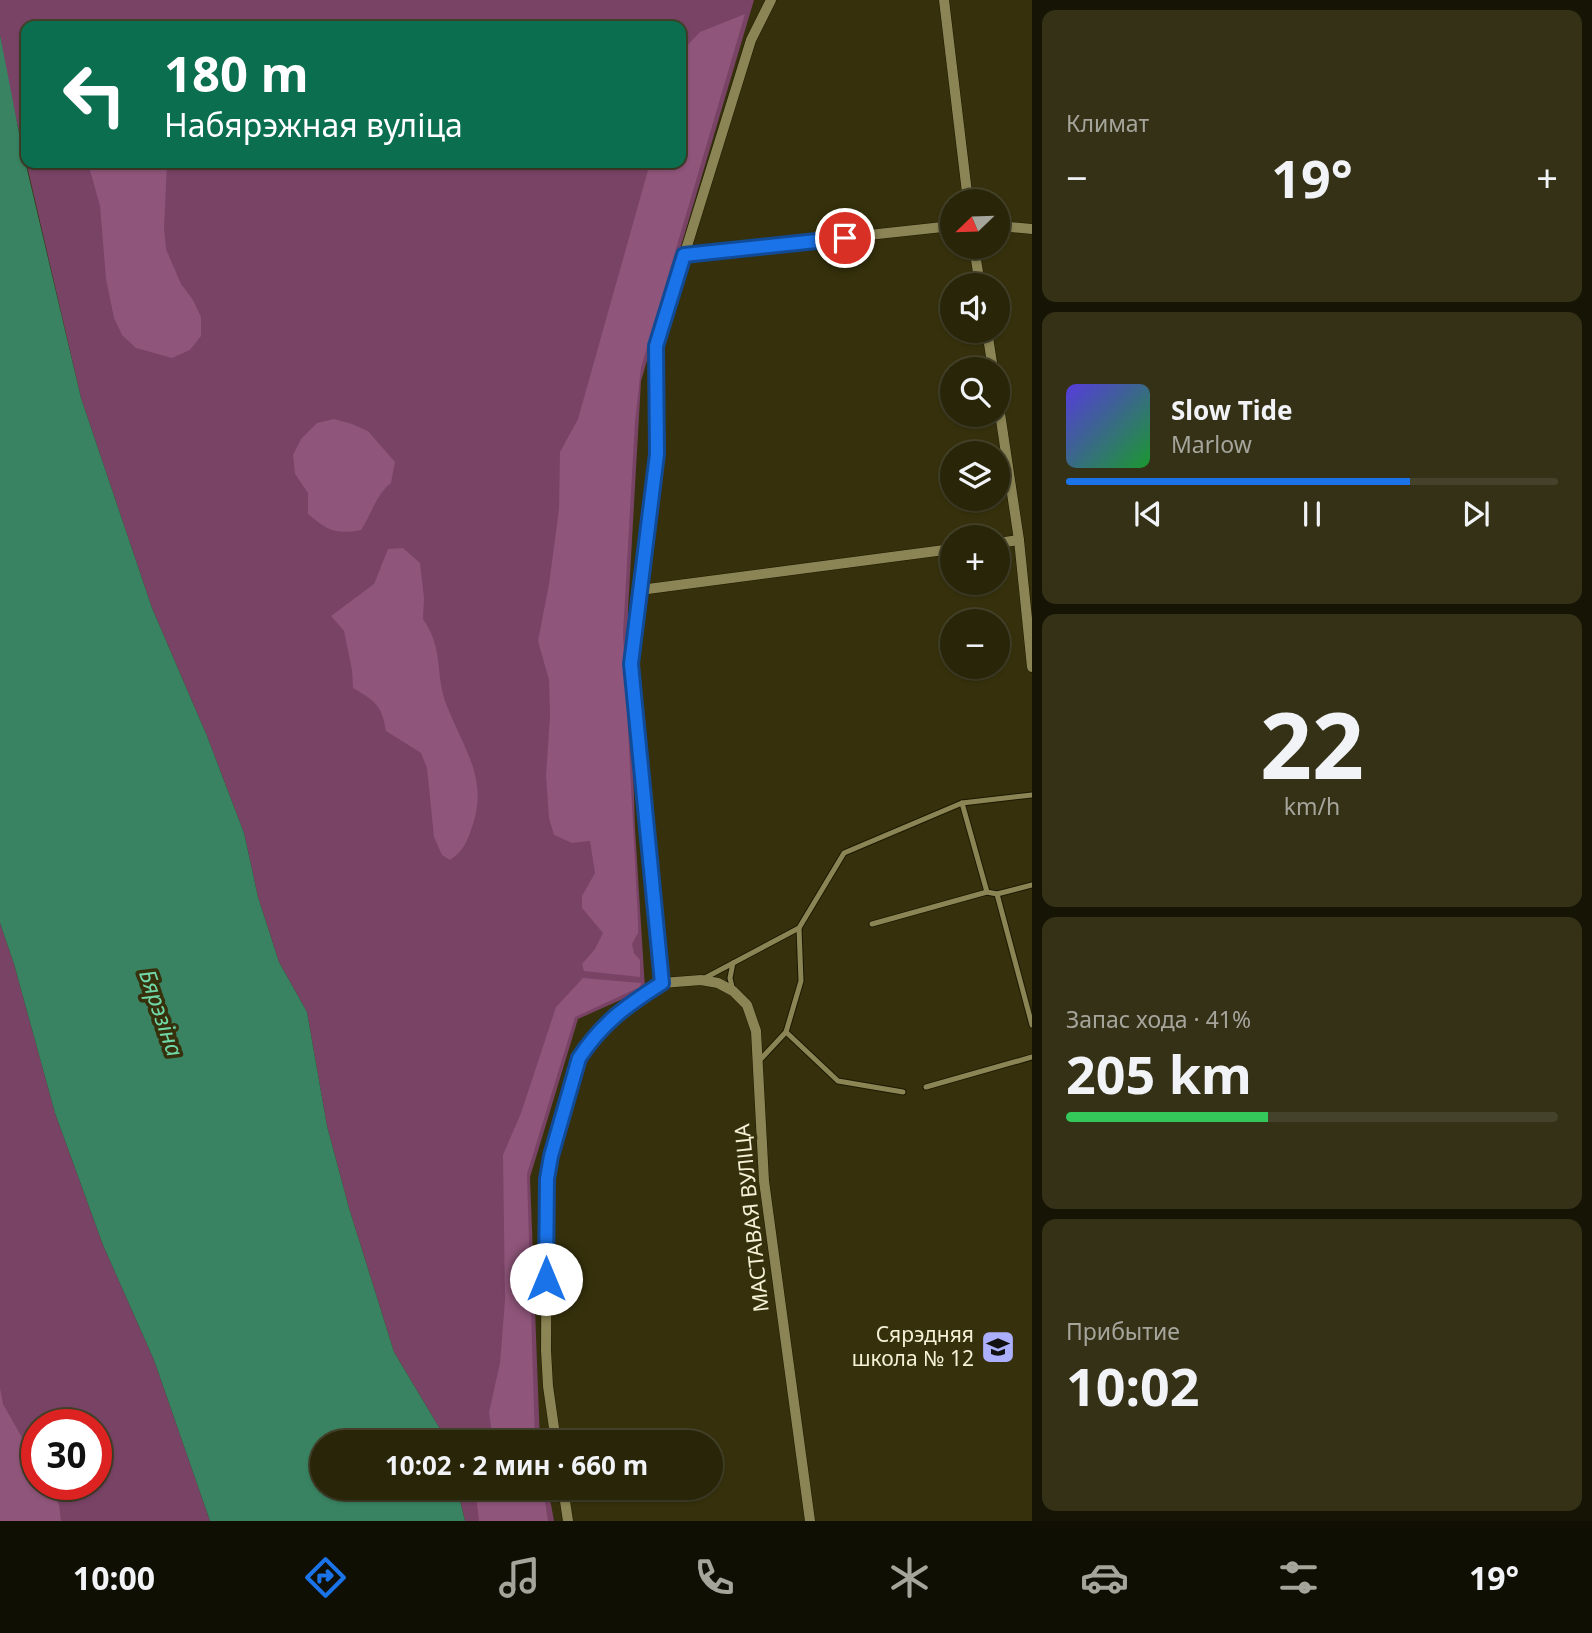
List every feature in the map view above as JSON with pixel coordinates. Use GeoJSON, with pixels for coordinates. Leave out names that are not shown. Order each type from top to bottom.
{"type":"FeatureCollection","features":[{"type":"Feature","properties":{"kind":"street"},"geometry":{"type":"LineString","coordinates":[[662,983],[631,664],[657,454],[656,346],[751,40],[771,0]]}},
{"type":"Feature","properties":{"kind":"street"},"geometry":{"type":"LineString","coordinates":[[944,0],[967,189]]}},
{"type":"Feature","properties":{"kind":"street"},"geometry":{"type":"LineString","coordinates":[[684,255],[940,227]]}},
{"type":"Feature","properties":{"kind":"street"},"geometry":{"type":"LineString","coordinates":[[1010,227],[1032,229]]}},
{"type":"Feature","properties":{"kind":"street"},"geometry":{"type":"LineString","coordinates":[[1002,427],[1019,540],[1032,667]]}},
{"type":"Feature","properties":{"kind":"street"},"geometry":{"type":"LineString","coordinates":[[1010,541],[1019,540]]}},
{"type":"Feature","properties":{"kind":"street"},"geometry":{"type":"LineString","coordinates":[[640,590],[940,551]]}},
{"type":"Feature","properties":{"kind":"street"},"geometry":{"type":"LineString","coordinates":[[554,1430],[546,1350],[547,1179],[579,1058],[588,1044],[618,1012],[662,983],[701,980],[718,983],[733,991]]}},
{"type":"Feature","properties":{"kind":"street","name":"МАСТАВАЯ ВУЛІЦА"},"geometry":{"type":"LineString","coordinates":[[733,991],[747,1005],[753,1019],[759,1061],[764,1181],[810,1521]]}},
{"type":"Feature","properties":{"kind":"street"},"geometry":{"type":"LineString","coordinates":[[565,1500],[568,1521]]}},
{"type":"Feature","properties":{"kind":"lane"},"geometry":{"type":"LineString","coordinates":[[701,980],[799,929],[844,853],[962,803],[1032,795]]}},
{"type":"Feature","properties":{"kind":"lane"},"geometry":{"type":"LineString","coordinates":[[962,803],[987,892]]}},
{"type":"Feature","properties":{"kind":"lane"},"geometry":{"type":"LineString","coordinates":[[872,923],[987,892],[997,894],[1032,885]]}},
{"type":"Feature","properties":{"kind":"lane"},"geometry":{"type":"LineString","coordinates":[[997,894],[1032,1026]]}},
{"type":"Feature","properties":{"kind":"lane"},"geometry":{"type":"LineString","coordinates":[[759,1061],[786,1032],[801,981],[799,929]]}},
{"type":"Feature","properties":{"kind":"lane"},"geometry":{"type":"LineString","coordinates":[[733,963],[730,978],[733,991]]}},
{"type":"Feature","properties":{"kind":"lane"},"geometry":{"type":"LineString","coordinates":[[786,1032],[838,1081],[903,1092]]}},
{"type":"Feature","properties":{"kind":"lane"},"geometry":{"type":"LineString","coordinates":[[926,1087],[1032,1057]]}},
{"type":"Feature","properties":{"kind":"shaded area"},"geometry":{"type":"Polygon","coordinates":[[[0,0],[754,0],[641,381],[628,610],[635,828],[645,989],[578,1019],[530,1177],[540,1430],[441,1430],[394,1352],[349,1208],[327,1126],[307,1012],[279,962],[258,897],[244,833],[207,736],[152,608],[81,398],[27,168],[686,168],[686,21],[21,21],[21,140],[5,71],[0,35],[0,0]]]}},
{"type":"Feature","properties":{"kind":"shaded area"},"geometry":{"type":"Polygon","coordinates":[[[745,14],[641,368],[635,422],[623,634],[638,920],[638,933],[632,944],[634,953],[640,960],[640,977],[584,971],[582,964],[595,949],[603,933],[582,908],[582,896],[595,873],[590,841],[572,843],[554,835],[549,818],[546,776],[549,680],[538,641],[559,509],[560,452],[578,419],[649,168],[686,168],[686,47],[700,32],[745,14]]]}},
{"type":"Feature","properties":{"kind":"shaded area"},"geometry":{"type":"Polygon","coordinates":[[[89,168],[167,168],[164,228],[166,249],[181,284],[201,317],[201,336],[190,350],[172,358],[136,348],[122,335],[114,318],[106,279],[100,206],[89,168]]]}},
{"type":"Feature","properties":{"kind":"shaded area"},"geometry":{"type":"Polygon","coordinates":[[[334,419],[368,431],[395,462],[391,483],[378,498],[361,530],[332,530],[308,514],[308,493],[295,474],[293,455],[301,439],[317,423],[334,419]]]}},
{"type":"Feature","properties":{"kind":"shaded area"},"geometry":{"type":"Polygon","coordinates":[[[403,548],[420,563],[424,598],[423,619],[437,652],[443,694],[476,780],[478,796],[471,830],[464,847],[450,860],[442,855],[434,837],[427,768],[421,753],[386,731],[380,709],[353,688],[344,631],[331,616],[374,584],[388,549],[403,548]]]}},
{"type":"Feature","properties":{"kind":"shaded area"},"geometry":{"type":"Polygon","coordinates":[[[0,923],[55,1113],[103,1245],[154,1360],[210,1521],[0,1521],[0,923]]]}},
{"type":"Feature","properties":{"kind":"shaded area"},"geometry":{"type":"Polygon","coordinates":[[[583,978],[641,983],[640,987],[575,1017],[527,1174],[535,1430],[491,1430],[489,1412],[500,1363],[505,1300],[503,1155],[521,1113],[556,1007],[583,978]]]}},
{"type":"Feature","properties":{"kind":"shaded area"},"geometry":{"type":"Polygon","coordinates":[[[0,1388],[3,1404],[21,1436],[21,1500],[57,1500],[61,1521],[0,1521],[0,1388]]]}},
{"type":"Feature","properties":{"kind":"shaded area"},"geometry":{"type":"Polygon","coordinates":[[[460,1500],[550,1500],[554,1521],[465,1521],[460,1500]]]}},
{"type":"Feature","properties":{"kind":"shaded area"},"geometry":{"type":"Polygon","coordinates":[[[476,1500],[545,1500],[548,1521],[479,1521],[476,1500]]]}},
{"type":"Feature","properties":{"kind":"water","name":"Бярэзіна"},"geometry":{"type":"Polygon","coordinates":[[[0,35],[21,143],[21,168],[27,168],[81,398],[152,608],[207,736],[244,833],[258,897],[279,962],[307,1012],[327,1126],[349,1208],[394,1352],[441,1430],[310,1430],[310,1500],[460,1500],[465,1521],[210,1521],[154,1360],[103,1245],[55,1113],[0,923],[0,35]]]}},
{"type":"Feature","properties":{"kind":"place","name":"Сярэдняя школа № 12"},"geometry":{"type":"Point","coordinates":[998,1347]}},
{"type":"Feature","properties":{"kind":"route"},"geometry":{"type":"LineString","coordinates":[[546,1279],[547,1179],[579,1058],[588,1044],[618,1012],[662,983],[631,664],[657,454],[656,346],[684,255],[845,238]]}}]}
